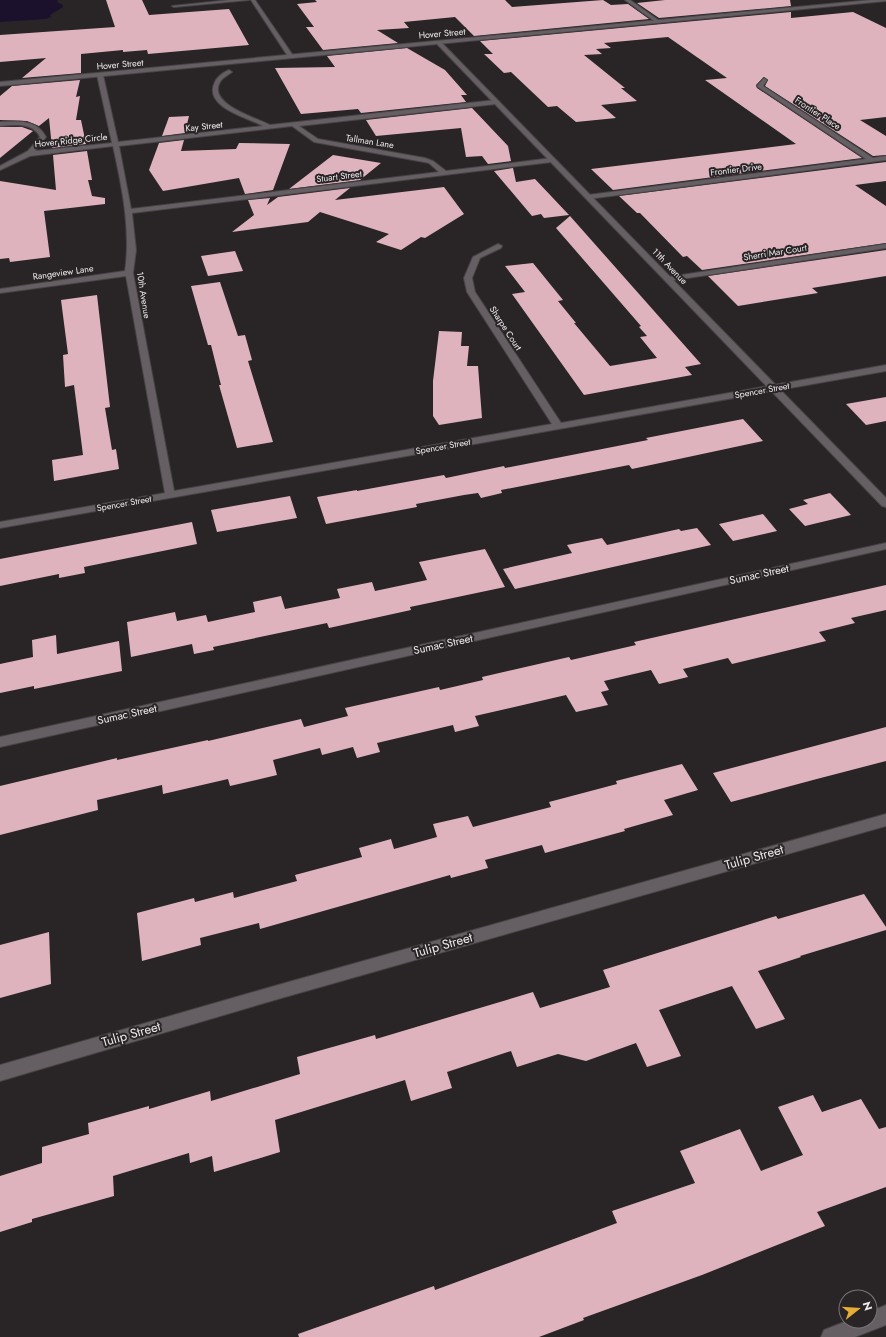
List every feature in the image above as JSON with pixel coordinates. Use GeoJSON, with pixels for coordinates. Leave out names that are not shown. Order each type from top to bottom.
{"type":"FeatureCollection","features":[{"type":"Feature","properties":{"kind":"street"},"geometry":{"type":"LineString","coordinates":[[174,6],[247,0]]}},
{"type":"Feature","properties":{"kind":"street"},"geometry":{"type":"LineString","coordinates":[[253,0],[291,57]]}},
{"type":"Feature","properties":{"kind":"street"},"geometry":{"type":"LineString","coordinates":[[627,0],[659,22]]}},
{"type":"Feature","properties":{"kind":"street","name":"Hover Street"},"geometry":{"type":"LineString","coordinates":[[0,84],[886,0]]}},
{"type":"Feature","properties":{"kind":"street","name":"11th Avenue"},"geometry":{"type":"LineString","coordinates":[[439,43],[886,504]]}},
{"type":"Feature","properties":{"kind":"street"},"geometry":{"type":"LineString","coordinates":[[229,72],[218,80],[215,88],[219,101],[233,111],[258,120],[269,127]]}},
{"type":"Feature","properties":{"kind":"street","name":"10th Avenue"},"geometry":{"type":"LineString","coordinates":[[100,75],[122,172],[132,250],[129,273],[146,374],[170,495]]}},
{"type":"Feature","properties":{"kind":"street","name":"Frontier Place"},"geometry":{"type":"LineString","coordinates":[[764,80],[760,86],[872,160]]}},
{"type":"Feature","properties":{"kind":"street","name":"Kay Street"},"geometry":{"type":"LineString","coordinates":[[116,145],[496,102]]}},
{"type":"Feature","properties":{"kind":"street","name":"Hover Ridge Circle"},"geometry":{"type":"LineString","coordinates":[[0,124],[24,124],[36,126],[41,130],[43,137],[40,144],[29,154],[0,168]]}},
{"type":"Feature","properties":{"kind":"street","name":"Tallman Lane"},"geometry":{"type":"LineString","coordinates":[[294,125],[316,141],[410,156],[431,162],[444,172]]}},
{"type":"Feature","properties":{"kind":"street","name":"Hover Ridge Circle"},"geometry":{"type":"LineString","coordinates":[[29,154],[116,145]]}},
{"type":"Feature","properties":{"kind":"street","name":"Frontier Drive"},"geometry":{"type":"LineString","coordinates":[[588,197],[886,158]]}},
{"type":"Feature","properties":{"kind":"street","name":"Stuart Street"},"geometry":{"type":"LineString","coordinates":[[128,211],[552,160]]}},
{"type":"Feature","properties":{"kind":"street","name":"Sharpe Court"},"geometry":{"type":"LineString","coordinates":[[498,246],[477,257],[468,278],[471,292],[558,426]]}},
{"type":"Feature","properties":{"kind":"street","name":"Sherri Mar Court"},"geometry":{"type":"LineString","coordinates":[[668,279],[886,246]]}},
{"type":"Feature","properties":{"kind":"street","name":"Rangeview Lane"},"geometry":{"type":"LineString","coordinates":[[0,291],[129,273]]}},
{"type":"Feature","properties":{"kind":"street","name":"Spencer Street"},"geometry":{"type":"LineString","coordinates":[[0,526],[886,368]]}},
{"type":"Feature","properties":{"kind":"street","name":"Sumac Street"},"geometry":{"type":"LineString","coordinates":[[0,742],[886,546]]}},
{"type":"Feature","properties":{"kind":"street","name":"Tulip Street"},"geometry":{"type":"LineString","coordinates":[[0,1073],[293,987],[886,820]]}},
{"type":"Feature","properties":{"kind":"street"},"geometry":{"type":"LineString","coordinates":[[831,1337],[886,1315]]}},
{"type":"Feature","properties":{"kind":"shaded area"},"geometry":{"type":"Polygon","coordinates":[[[0,0],[58,0],[57,2],[63,5],[63,7],[50,15],[51,17],[46,19],[0,22],[0,0]]]}},
{"type":"Feature","properties":{"kind":"building"},"geometry":{"type":"Polygon","coordinates":[[[106,0],[142,0],[149,15],[229,9],[249,45],[148,54],[147,50],[123,52],[123,50],[81,54],[81,73],[22,78],[46,58],[0,62],[0,35],[115,27],[106,0]]]}},
{"type":"Feature","properties":{"kind":"building"},"geometry":{"type":"Polygon","coordinates":[[[315,0],[505,0],[512,7],[603,0],[611,5],[628,4],[649,19],[474,36],[455,17],[404,22],[409,28],[377,30],[398,43],[323,50],[306,27],[314,27],[297,4],[317,2],[315,0]]]}},
{"type":"Feature","properties":{"kind":"building"},"geometry":{"type":"Polygon","coordinates":[[[665,0],[790,0],[791,6],[659,18],[637,3],[665,0]]]}},
{"type":"Feature","properties":{"kind":"building"},"geometry":{"type":"Polygon","coordinates":[[[791,12],[791,18],[853,12],[886,28],[886,117],[860,120],[886,136],[886,155],[873,156],[765,86],[768,80],[764,77],[756,85],[757,88],[862,158],[613,190],[591,169],[796,144],[705,80],[727,78],[668,37],[604,43],[611,48],[596,49],[602,54],[584,55],[625,88],[621,88],[637,101],[601,105],[616,118],[576,122],[557,106],[548,107],[511,72],[504,73],[484,54],[493,54],[480,41],[791,12]]]}},
{"type":"Feature","properties":{"kind":"building"},"geometry":{"type":"Polygon","coordinates":[[[407,48],[445,70],[467,95],[461,95],[466,102],[361,113],[358,109],[301,114],[275,68],[335,67],[327,56],[407,48]]]}},
{"type":"Feature","properties":{"kind":"building"},"geometry":{"type":"Polygon","coordinates":[[[80,80],[76,97],[80,96],[76,120],[81,120],[86,144],[52,148],[49,118],[39,126],[27,121],[0,120],[0,96],[12,86],[80,80]]]}},
{"type":"Feature","properties":{"kind":"building"},"geometry":{"type":"Polygon","coordinates":[[[472,108],[508,146],[511,161],[488,164],[482,156],[466,157],[461,128],[376,136],[366,120],[472,108]]]}},
{"type":"Feature","properties":{"kind":"building"},"geometry":{"type":"Polygon","coordinates":[[[189,116],[185,133],[162,136],[169,117],[189,116]]]}},
{"type":"Feature","properties":{"kind":"building"},"geometry":{"type":"Polygon","coordinates":[[[0,127],[22,127],[33,131],[0,158],[0,127]]]}},
{"type":"Feature","properties":{"kind":"building"},"geometry":{"type":"Polygon","coordinates":[[[184,140],[181,151],[236,149],[239,143],[290,144],[273,190],[245,194],[239,178],[163,191],[149,170],[159,143],[184,140]]]}},
{"type":"Feature","properties":{"kind":"building"},"geometry":{"type":"Polygon","coordinates":[[[87,151],[92,180],[88,180],[92,196],[105,198],[105,204],[44,211],[50,257],[10,262],[9,258],[0,259],[0,181],[56,190],[53,155],[87,151]]]}},
{"type":"Feature","properties":{"kind":"building"},"geometry":{"type":"Polygon","coordinates":[[[333,155],[381,163],[360,180],[289,189],[333,155]]]}},
{"type":"Feature","properties":{"kind":"building"},"geometry":{"type":"Polygon","coordinates":[[[886,162],[886,181],[855,185],[886,206],[886,243],[702,270],[687,256],[683,257],[640,213],[637,213],[619,196],[886,162]]]}},
{"type":"Feature","properties":{"kind":"building"},"geometry":{"type":"Polygon","coordinates":[[[513,168],[516,182],[535,179],[569,215],[544,218],[541,214],[532,216],[494,171],[513,168]]]}},
{"type":"Feature","properties":{"kind":"building"},"geometry":{"type":"Polygon","coordinates":[[[444,187],[464,214],[425,238],[421,237],[401,250],[376,242],[389,234],[320,212],[308,222],[232,232],[254,215],[248,200],[270,198],[267,205],[278,197],[350,188],[335,200],[444,187]]]}},
{"type":"Feature","properties":{"kind":"building"},"geometry":{"type":"Polygon","coordinates":[[[570,216],[701,364],[685,367],[692,375],[584,395],[512,294],[525,292],[505,266],[533,263],[563,300],[558,301],[576,323],[574,323],[610,366],[657,358],[640,337],[647,336],[639,327],[641,326],[556,228],[570,216]]]}},
{"type":"Feature","properties":{"kind":"building"},"geometry":{"type":"Polygon","coordinates":[[[886,250],[886,276],[812,288],[818,293],[738,306],[708,276],[886,250]]]}},
{"type":"Feature","properties":{"kind":"building"},"geometry":{"type":"Polygon","coordinates":[[[235,251],[243,271],[208,276],[201,256],[235,251]]]}},
{"type":"Feature","properties":{"kind":"building"},"geometry":{"type":"Polygon","coordinates":[[[220,282],[238,336],[245,335],[252,360],[248,361],[273,442],[237,448],[219,385],[221,385],[211,345],[208,345],[191,286],[220,282]]]}},
{"type":"Feature","properties":{"kind":"building"},"geometry":{"type":"Polygon","coordinates":[[[97,295],[110,407],[105,408],[112,450],[116,449],[119,469],[54,481],[52,460],[83,455],[74,385],[65,387],[63,355],[68,354],[61,300],[97,295]]]}},
{"type":"Feature","properties":{"kind":"building"},"geometry":{"type":"Polygon","coordinates":[[[439,331],[462,332],[461,346],[469,346],[467,366],[478,366],[482,418],[439,425],[433,416],[433,381],[439,331]]]}},
{"type":"Feature","properties":{"kind":"building"},"geometry":{"type":"Polygon","coordinates":[[[886,397],[886,421],[866,425],[846,404],[886,397]]]}},
{"type":"Feature","properties":{"kind":"building"},"geometry":{"type":"Polygon","coordinates":[[[743,419],[763,441],[632,469],[629,465],[501,490],[502,493],[481,498],[478,493],[464,495],[416,504],[417,507],[326,524],[317,497],[444,475],[446,478],[504,466],[505,468],[648,440],[646,438],[743,419]]]}},
{"type":"Feature","properties":{"kind":"building"},"geometry":{"type":"Polygon","coordinates":[[[830,493],[851,515],[805,526],[789,509],[808,504],[803,500],[830,493]]]}},
{"type":"Feature","properties":{"kind":"building"},"geometry":{"type":"Polygon","coordinates":[[[290,496],[297,518],[217,532],[211,510],[290,496]]]}},
{"type":"Feature","properties":{"kind":"building"},"geometry":{"type":"Polygon","coordinates":[[[763,514],[777,531],[733,541],[719,524],[763,514]]]}},
{"type":"Feature","properties":{"kind":"building"},"geometry":{"type":"Polygon","coordinates":[[[192,522],[197,544],[84,567],[85,573],[59,578],[59,574],[0,586],[0,559],[192,522]]]}},
{"type":"Feature","properties":{"kind":"building"},"geometry":{"type":"Polygon","coordinates":[[[697,528],[711,545],[515,589],[503,569],[572,553],[567,545],[602,538],[607,545],[679,529],[681,531],[697,528]]]}},
{"type":"Feature","properties":{"kind":"building"},"geometry":{"type":"Polygon","coordinates":[[[485,549],[505,587],[410,607],[411,610],[329,628],[327,623],[213,647],[214,650],[194,654],[192,644],[131,657],[127,622],[175,612],[177,621],[206,615],[208,622],[255,612],[253,602],[281,596],[285,609],[340,598],[337,589],[372,582],[375,591],[427,580],[419,562],[485,549]]]}},
{"type":"Feature","properties":{"kind":"building"},"geometry":{"type":"Polygon","coordinates":[[[886,585],[886,610],[851,618],[855,623],[819,632],[826,641],[732,664],[728,658],[683,669],[688,677],[659,684],[651,670],[604,681],[609,690],[601,692],[608,705],[576,712],[566,695],[475,716],[479,726],[455,732],[453,725],[377,743],[380,752],[357,758],[353,747],[322,755],[320,748],[273,760],[277,775],[230,786],[228,779],[163,794],[162,785],[97,800],[98,810],[0,835],[0,786],[117,758],[117,760],[208,741],[301,719],[304,727],[348,716],[345,708],[439,687],[440,690],[483,680],[482,677],[569,657],[571,660],[636,645],[634,642],[886,585]]]}},
{"type":"Feature","properties":{"kind":"building"},"geometry":{"type":"Polygon","coordinates":[[[56,635],[57,654],[119,641],[122,671],[34,689],[34,686],[0,693],[0,664],[33,657],[32,640],[56,635]]]}},
{"type":"Feature","properties":{"kind":"building"},"geometry":{"type":"Polygon","coordinates":[[[886,727],[886,761],[731,802],[713,773],[886,727]]]}},
{"type":"Feature","properties":{"kind":"building"},"geometry":{"type":"Polygon","coordinates":[[[682,764],[698,790],[664,800],[673,815],[624,829],[625,831],[545,853],[542,845],[485,860],[488,868],[451,878],[450,875],[260,929],[259,923],[200,938],[201,945],[142,961],[137,913],[194,898],[195,902],[233,892],[234,898],[297,881],[295,875],[362,857],[359,848],[391,839],[394,849],[437,837],[433,824],[468,816],[473,827],[551,807],[549,802],[617,784],[616,781],[682,764]]]}},
{"type":"Feature","properties":{"kind":"building"},"geometry":{"type":"Polygon","coordinates":[[[864,894],[886,927],[886,930],[800,956],[801,957],[758,971],[785,1019],[756,1029],[732,986],[659,1010],[681,1056],[647,1067],[636,1043],[586,1061],[558,1054],[517,1067],[511,1051],[447,1072],[452,1088],[411,1101],[405,1080],[275,1120],[280,1152],[214,1172],[212,1156],[190,1163],[189,1153],[113,1176],[114,1196],[32,1219],[32,1222],[0,1232],[0,1176],[42,1163],[42,1147],[89,1134],[88,1123],[149,1106],[149,1109],[210,1091],[211,1101],[300,1074],[297,1057],[375,1035],[376,1039],[533,992],[540,1008],[610,987],[603,970],[776,916],[778,919],[864,894]]]}},
{"type":"Feature","properties":{"kind":"building"},"geometry":{"type":"Polygon","coordinates":[[[49,932],[51,984],[0,998],[0,945],[49,932]]]}},
{"type":"Feature","properties":{"kind":"building"},"geometry":{"type":"Polygon","coordinates":[[[813,1095],[822,1112],[861,1099],[879,1129],[886,1127],[886,1187],[817,1212],[825,1226],[702,1275],[583,1318],[584,1320],[539,1337],[299,1337],[298,1334],[434,1286],[435,1290],[617,1223],[612,1211],[695,1183],[680,1151],[740,1129],[761,1171],[803,1155],[778,1107],[813,1095]]]}}]}
